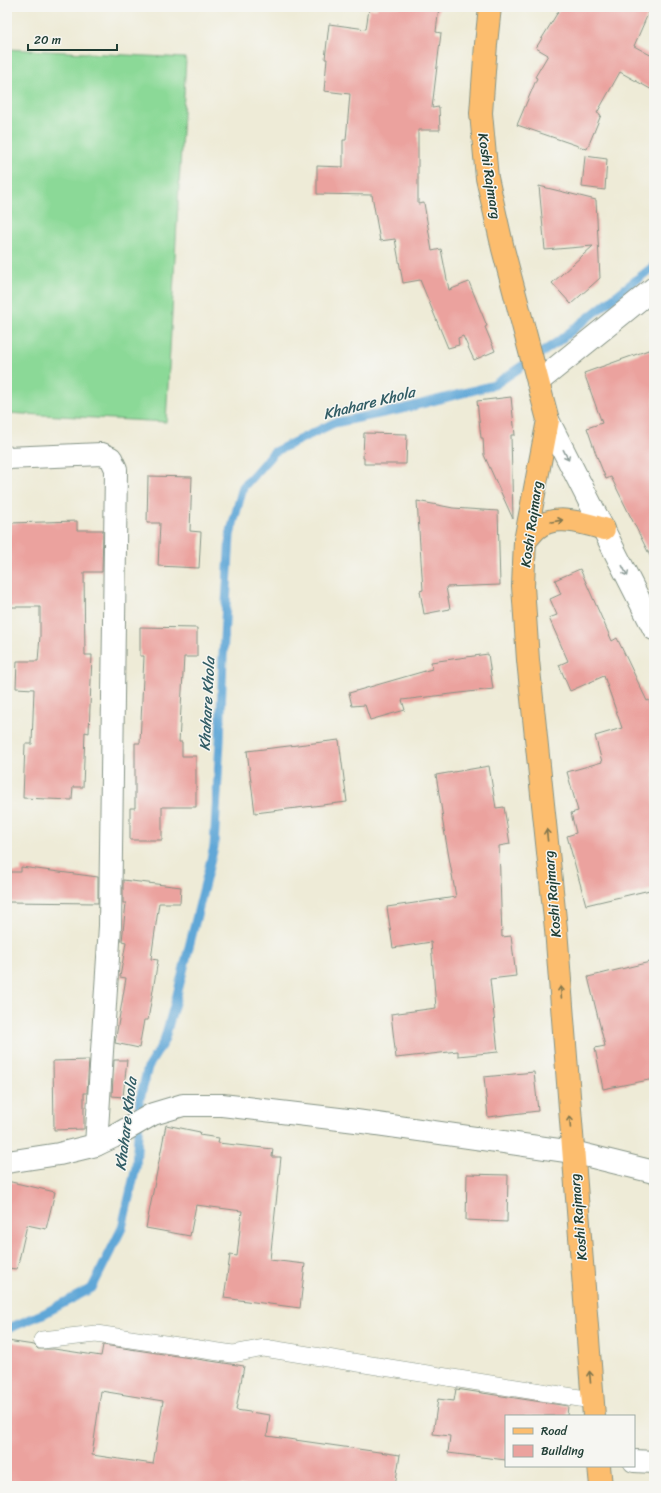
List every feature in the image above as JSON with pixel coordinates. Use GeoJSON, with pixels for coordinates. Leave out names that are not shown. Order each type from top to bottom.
{"type":"FeatureCollection","features":[{"type":"Feature","properties":{"kind":"main road","name":"Koshi Rajmarg"},"geometry":{"type":"LineString","coordinates":[[490,7],[481,113],[487,178],[503,250],[548,420],[525,541],[523,586],[528,660],[556,929],[593,1408]]}},
{"type":"Feature","properties":{"kind":"main road"},"geometry":{"type":"LineString","coordinates":[[525,541],[537,528],[548,523],[566,520],[582,522],[604,529]]}},
{"type":"Feature","properties":{"kind":"main road"},"geometry":{"type":"LineString","coordinates":[[599,1467],[601,1486]]}},
{"type":"Feature","properties":{"kind":"street"},"geometry":{"type":"LineString","coordinates":[[538,379],[654,288]]}},
{"type":"Feature","properties":{"kind":"street"},"geometry":{"type":"LineString","coordinates":[[548,420],[654,629]]}},
{"type":"Feature","properties":{"kind":"street"},"geometry":{"type":"LineString","coordinates":[[7,458],[102,454],[111,458],[116,469],[110,926],[104,1141]]}},
{"type":"Feature","properties":{"kind":"street"},"geometry":{"type":"LineString","coordinates":[[7,1162],[59,1154],[104,1141],[153,1114],[183,1105],[222,1105],[356,1121],[573,1152],[654,1172]]}},
{"type":"Feature","properties":{"kind":"street"},"geometry":{"type":"LineString","coordinates":[[635,1461],[654,1462]]}},
{"type":"Feature","properties":{"kind":"lane"},"geometry":{"type":"LineString","coordinates":[[42,1340],[96,1334],[233,1354],[264,1348],[593,1408]]}},
{"type":"Feature","properties":{"kind":"green space"},"geometry":{"type":"Polygon","coordinates":[[[7,49],[186,58],[166,422],[7,413],[7,49]]]}},
{"type":"Feature","properties":{"kind":"building"},"geometry":{"type":"Polygon","coordinates":[[[377,7],[439,7],[436,32],[441,33],[432,108],[439,107],[440,130],[418,130],[418,204],[424,203],[432,251],[441,249],[449,290],[469,282],[487,326],[485,327],[495,351],[474,360],[463,336],[458,338],[459,345],[448,348],[420,280],[403,283],[395,239],[380,241],[372,195],[317,194],[317,166],[343,167],[343,140],[346,140],[350,94],[324,91],[327,59],[325,59],[329,24],[366,29],[369,9],[377,9],[377,7]]]}},
{"type":"Feature","properties":{"kind":"building"},"geometry":{"type":"Polygon","coordinates":[[[561,7],[651,7],[634,46],[654,57],[654,91],[620,72],[597,113],[601,115],[587,149],[517,125],[537,78],[535,77],[548,55],[536,48],[561,7]]]}},
{"type":"Feature","properties":{"kind":"building"},"geometry":{"type":"Polygon","coordinates":[[[585,156],[607,159],[605,190],[582,187],[585,156]]]}},
{"type":"Feature","properties":{"kind":"building"},"geometry":{"type":"Polygon","coordinates":[[[539,186],[596,200],[600,278],[571,304],[552,283],[593,246],[545,250],[539,186]]]}},
{"type":"Feature","properties":{"kind":"building"},"geometry":{"type":"Polygon","coordinates":[[[654,348],[654,564],[611,477],[606,479],[596,454],[587,428],[602,423],[584,373],[654,348]]]}},
{"type":"Feature","properties":{"kind":"building"},"geometry":{"type":"Polygon","coordinates":[[[511,397],[515,435],[511,435],[513,519],[484,455],[477,401],[511,397]]]}},
{"type":"Feature","properties":{"kind":"building"},"geometry":{"type":"Polygon","coordinates":[[[364,433],[407,434],[406,464],[364,464],[364,433]]]}},
{"type":"Feature","properties":{"kind":"building"},"geometry":{"type":"Polygon","coordinates":[[[148,476],[192,477],[190,531],[201,532],[199,568],[158,566],[160,523],[147,523],[148,476]]]}},
{"type":"Feature","properties":{"kind":"building"},"geometry":{"type":"Polygon","coordinates":[[[417,501],[453,508],[498,511],[500,585],[446,587],[450,609],[424,614],[420,591],[423,590],[417,501]]]}},
{"type":"Feature","properties":{"kind":"building"},"geometry":{"type":"Polygon","coordinates":[[[77,521],[77,530],[103,530],[102,572],[84,572],[85,655],[92,655],[89,733],[85,732],[83,787],[73,787],[72,800],[23,798],[25,744],[32,744],[34,689],[16,688],[17,661],[38,661],[40,607],[7,607],[7,534],[10,534],[10,523],[77,521]]]}},
{"type":"Feature","properties":{"kind":"building"},"geometry":{"type":"Polygon","coordinates":[[[580,569],[612,641],[617,638],[647,701],[649,700],[654,714],[654,889],[586,905],[567,836],[576,833],[571,813],[578,811],[567,772],[602,762],[595,736],[622,728],[604,676],[570,691],[559,665],[568,661],[549,618],[557,615],[550,599],[561,594],[555,580],[580,569]]]}},
{"type":"Feature","properties":{"kind":"building"},"geometry":{"type":"Polygon","coordinates":[[[140,627],[197,628],[197,657],[184,657],[179,742],[182,742],[182,756],[196,756],[196,807],[162,807],[162,840],[130,840],[130,808],[135,808],[135,743],[140,743],[144,656],[140,656],[140,627]]]}},
{"type":"Feature","properties":{"kind":"building"},"geometry":{"type":"Polygon","coordinates":[[[488,654],[493,689],[402,700],[405,710],[370,720],[365,705],[352,706],[349,693],[432,669],[431,662],[488,654]]]}},
{"type":"Feature","properties":{"kind":"building"},"geometry":{"type":"Polygon","coordinates":[[[339,740],[347,802],[255,813],[247,751],[339,740]]]}},
{"type":"Feature","properties":{"kind":"building"},"geometry":{"type":"Polygon","coordinates":[[[489,766],[496,808],[504,807],[510,844],[499,846],[502,937],[511,936],[516,976],[490,979],[498,1052],[458,1056],[458,1051],[396,1058],[391,1014],[436,1008],[431,942],[393,948],[387,907],[456,897],[436,775],[489,766]]]}},
{"type":"Feature","properties":{"kind":"building"},"geometry":{"type":"Polygon","coordinates":[[[21,867],[98,877],[98,903],[7,902],[7,872],[21,872],[21,867]]]}},
{"type":"Feature","properties":{"kind":"building"},"geometry":{"type":"Polygon","coordinates":[[[123,880],[181,887],[180,903],[159,903],[151,959],[158,960],[148,1020],[144,1020],[139,1048],[115,1043],[126,978],[120,977],[126,942],[122,941],[126,903],[123,903],[123,880]]]}},
{"type":"Feature","properties":{"kind":"building"},"geometry":{"type":"Polygon","coordinates":[[[654,961],[654,1079],[603,1089],[595,1048],[605,1046],[588,977],[654,961]]]}},
{"type":"Feature","properties":{"kind":"building"},"geometry":{"type":"Polygon","coordinates":[[[89,1060],[87,1093],[84,1093],[84,1129],[54,1130],[53,1061],[89,1060]]]}},
{"type":"Feature","properties":{"kind":"building"},"geometry":{"type":"Polygon","coordinates":[[[114,1060],[127,1060],[123,1097],[112,1096],[114,1060]]]}},
{"type":"Feature","properties":{"kind":"building"},"geometry":{"type":"Polygon","coordinates":[[[534,1072],[538,1111],[488,1117],[484,1077],[534,1072]]]}},
{"type":"Feature","properties":{"kind":"building"},"geometry":{"type":"Polygon","coordinates":[[[166,1125],[200,1132],[199,1135],[219,1138],[218,1143],[273,1149],[272,1157],[281,1157],[270,1260],[305,1264],[300,1308],[224,1298],[230,1255],[237,1256],[242,1211],[196,1205],[190,1236],[146,1228],[166,1125]]]}},
{"type":"Feature","properties":{"kind":"building"},"geometry":{"type":"Polygon","coordinates":[[[467,1174],[508,1175],[507,1222],[466,1220],[467,1174]]]}},
{"type":"Feature","properties":{"kind":"building"},"geometry":{"type":"Polygon","coordinates":[[[7,1181],[55,1192],[46,1229],[27,1225],[17,1269],[7,1268],[7,1181]]]}},
{"type":"Feature","properties":{"kind":"building"},"geometry":{"type":"Polygon","coordinates":[[[7,1341],[34,1345],[38,1349],[54,1349],[101,1356],[103,1345],[244,1366],[236,1410],[270,1415],[267,1436],[400,1455],[395,1486],[7,1486],[7,1341]],[[101,1391],[92,1455],[153,1464],[163,1401],[101,1391]]]}},
{"type":"Feature","properties":{"kind":"building"},"geometry":{"type":"Polygon","coordinates":[[[456,1389],[568,1406],[567,1415],[505,1415],[505,1460],[448,1453],[450,1436],[433,1434],[438,1399],[454,1401],[456,1389]]]}},
{"type":"Feature","properties":{"kind":"waterway","name":"Khahare Khola"},"geometry":{"type":"LineString","coordinates":[[7,1329],[45,1313],[92,1288],[122,1228],[136,1167],[140,1099],[148,1067],[164,1041],[214,847],[230,535],[243,487],[274,452],[334,423],[402,409],[494,385],[556,343],[654,266]]}}]}
